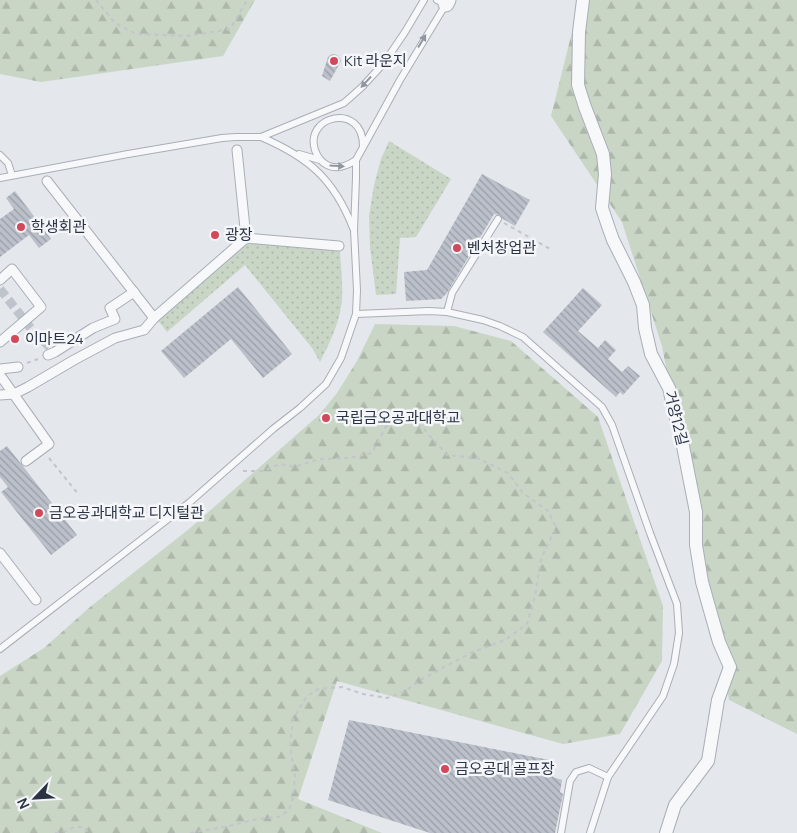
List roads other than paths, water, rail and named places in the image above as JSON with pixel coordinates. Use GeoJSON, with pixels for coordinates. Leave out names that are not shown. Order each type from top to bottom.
{"type":"FeatureCollection","features":[{"type":"Feature","properties":{"kind":"street","name":"거양12길"},"geometry":{"type":"LineString","coordinates":[[583,0],[578,85],[584,107],[603,154],[605,174],[602,208],[613,240],[643,305],[645,328],[651,354],[670,388],[696,512],[696,544],[702,582],[719,642],[730,667],[718,700],[708,761],[675,805],[666,833]]}},
{"type":"Feature","properties":{"kind":"street"},"geometry":{"type":"LineString","coordinates":[[237,150],[246,238]]}},
{"type":"Feature","properties":{"kind":"street"},"geometry":{"type":"LineString","coordinates":[[47,181],[154,318]]}},
{"type":"Feature","properties":{"kind":"street"},"geometry":{"type":"LineString","coordinates":[[0,395],[14,394],[116,338],[144,330],[154,318],[246,238],[339,246]]}},
{"type":"Feature","properties":{"kind":"street"},"geometry":{"type":"LineString","coordinates":[[0,280],[12,269],[41,307],[0,342]]}},
{"type":"Feature","properties":{"kind":"street"},"geometry":{"type":"LineString","coordinates":[[48,355],[93,328],[115,319],[110,308],[134,292]]}},
{"type":"Feature","properties":{"kind":"street"},"geometry":{"type":"LineString","coordinates":[[64,347],[74,360]]}},
{"type":"Feature","properties":{"kind":"street"},"geometry":{"type":"LineString","coordinates":[[0,369],[18,367]]}},
{"type":"Feature","properties":{"kind":"street"},"geometry":{"type":"LineString","coordinates":[[0,375],[49,444],[26,461]]}},
{"type":"Feature","properties":{"kind":"street"},"geometry":{"type":"LineString","coordinates":[[0,553],[36,600]]}},
{"type":"Feature","properties":{"kind":"lane"},"geometry":{"type":"LineString","coordinates":[[424,0],[384,63],[362,88],[316,131],[314,138],[316,154],[327,165],[343,167],[356,160],[361,153],[363,146],[444,1]]}},
{"type":"Feature","properties":{"kind":"lane"},"geometry":{"type":"LineString","coordinates":[[0,178],[222,138],[261,136],[344,103]]}},
{"type":"Feature","properties":{"kind":"lane"},"geometry":{"type":"LineString","coordinates":[[327,120],[334,118],[350,120],[360,131],[363,138],[363,146]]}},
{"type":"Feature","properties":{"kind":"lane"},"geometry":{"type":"LineString","coordinates":[[261,136],[293,152],[321,160]]}},
{"type":"Feature","properties":{"kind":"lane"},"geometry":{"type":"LineString","coordinates":[[293,152],[321,174],[331,186],[354,230]]}},
{"type":"Feature","properties":{"kind":"lane"},"geometry":{"type":"LineString","coordinates":[[0,155],[8,163],[12,175]]}},
{"type":"Feature","properties":{"kind":"lane"},"geometry":{"type":"LineString","coordinates":[[0,649],[190,502],[326,384],[341,358],[356,314],[357,290],[354,230],[356,160]]}},
{"type":"Feature","properties":{"kind":"lane"},"geometry":{"type":"LineString","coordinates":[[447,312],[452,293],[498,219]]}},
{"type":"Feature","properties":{"kind":"lane"},"geometry":{"type":"LineString","coordinates":[[356,314],[447,312],[500,326],[523,337],[602,407],[612,425],[677,604],[679,633],[674,664],[663,696],[608,777],[590,833]]}},
{"type":"Feature","properties":{"kind":"lane"},"geometry":{"type":"LineString","coordinates":[[561,833],[570,781],[576,772],[588,768],[608,777]]}},
{"type":"Feature","properties":{"kind":"tunnel"},"geometry":{"type":"LineString","coordinates":[[0,289],[33,331],[55,352]]}},
{"type":"Feature","properties":{"kind":"place","name":"Kit 라운지"},"geometry":{"type":"Point","coordinates":[334,61]}},
{"type":"Feature","properties":{"kind":"place","name":"학생회관"},"geometry":{"type":"Point","coordinates":[21,227]}},
{"type":"Feature","properties":{"kind":"place","name":"광장"},"geometry":{"type":"Point","coordinates":[215,235]}},
{"type":"Feature","properties":{"kind":"place","name":"벤처창업관"},"geometry":{"type":"Point","coordinates":[457,248]}},
{"type":"Feature","properties":{"kind":"place","name":"이마트24"},"geometry":{"type":"Point","coordinates":[15,339]}},
{"type":"Feature","properties":{"kind":"place","name":"국립금오공과대학교"},"geometry":{"type":"Point","coordinates":[326,418]}},
{"type":"Feature","properties":{"kind":"place","name":"금오공과대학교 디지털관"},"geometry":{"type":"Point","coordinates":[39,513]}},
{"type":"Feature","properties":{"kind":"place","name":"금오공대 골프장"},"geometry":{"type":"Point","coordinates":[445,769]}}]}
